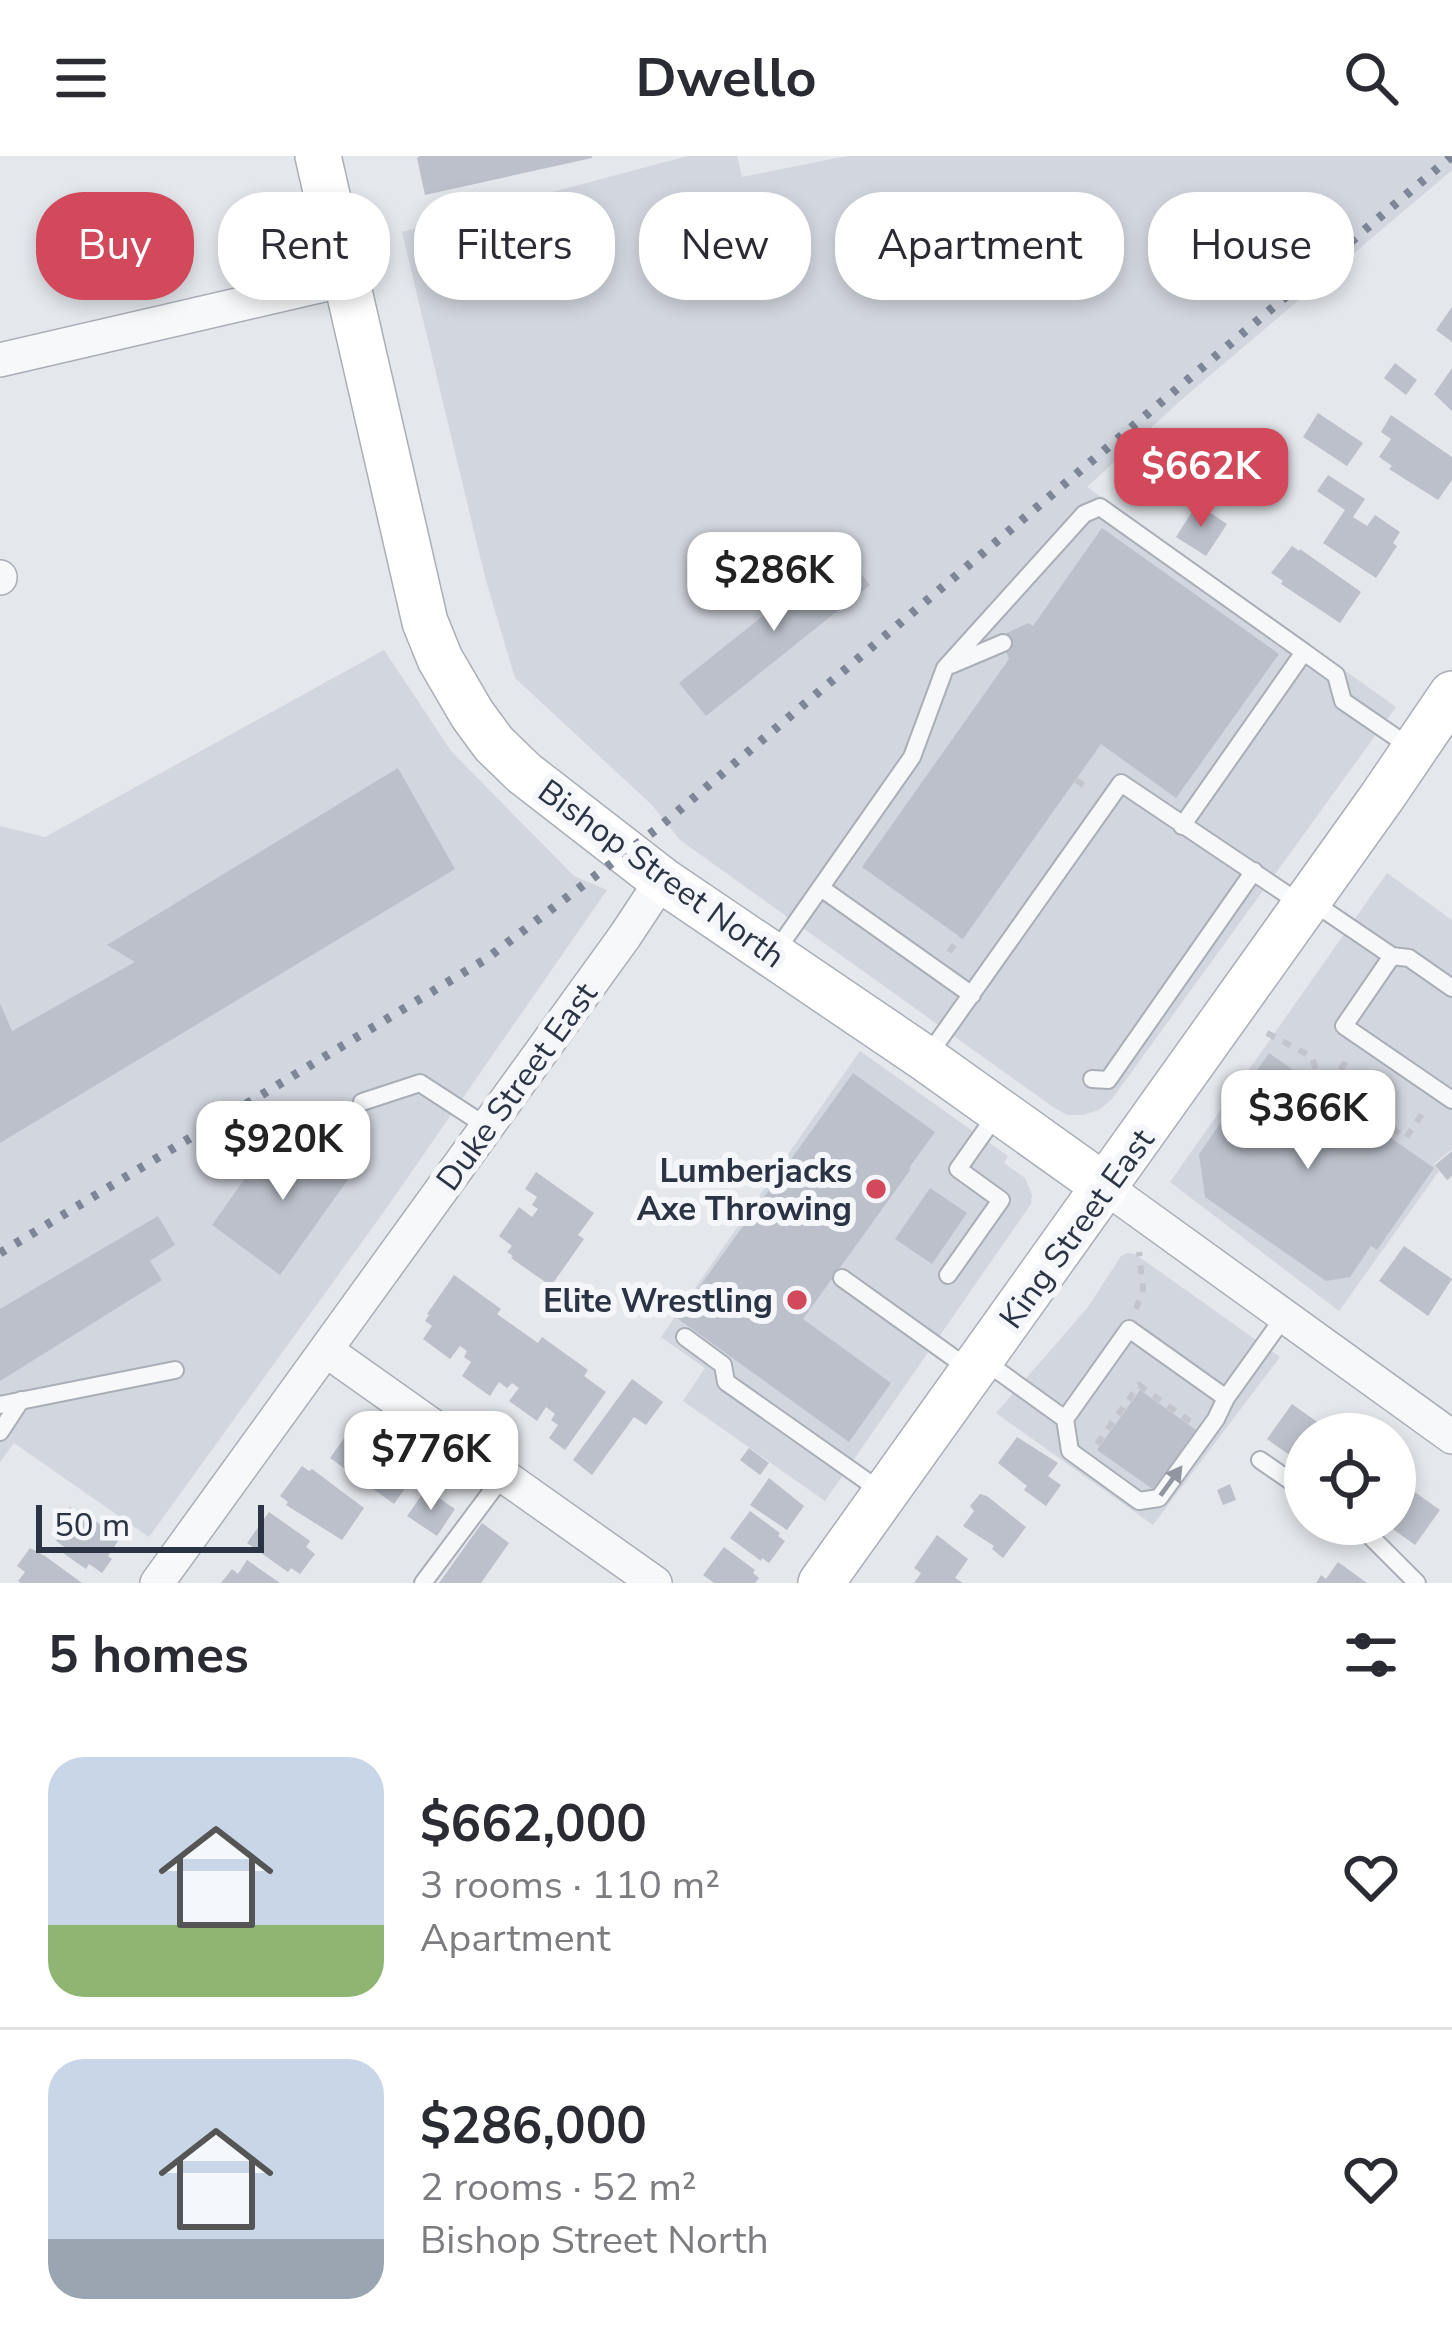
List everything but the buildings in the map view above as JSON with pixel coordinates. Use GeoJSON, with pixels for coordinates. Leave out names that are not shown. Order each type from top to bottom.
{"type":"FeatureCollection","features":[{"type":"Feature","properties":{"kind":"main road","name":"Bishop Street North"},"geometry":{"type":"LineString","coordinates":[[318,156],[326,192]]}},
{"type":"Feature","properties":{"kind":"main road","name":"Bishop Street North"},"geometry":{"type":"LineString","coordinates":[[350,300],[424,622],[454,686],[494,744],[524,773],[662,880],[1104,1186]]}},
{"type":"Feature","properties":{"kind":"main road","name":"King Street East"},"geometry":{"type":"LineString","coordinates":[[821,1583],[1452,694]]}},
{"type":"Feature","properties":{"kind":"street"},"geometry":{"type":"LineString","coordinates":[[0,360],[259,300]]}},
{"type":"Feature","properties":{"kind":"street","name":"Duke Street East"},"geometry":{"type":"LineString","coordinates":[[157,1583],[662,880]]}},
{"type":"Feature","properties":{"kind":"street"},"geometry":{"type":"LineString","coordinates":[[1104,1186],[1452,1437]]}},
{"type":"Feature","properties":{"kind":"street"},"geometry":{"type":"LineString","coordinates":[[327,1351],[655,1583]]}},
{"type":"Feature","properties":{"kind":"lane"},"geometry":{"type":"LineString","coordinates":[[774,954],[912,757],[945,668],[1084,514],[1100,507],[1336,675],[1343,701],[1414,751]]}},
{"type":"Feature","properties":{"kind":"lane"},"geometry":{"type":"LineString","coordinates":[[945,668],[1003,644]]}},
{"type":"Feature","properties":{"kind":"lane"},"geometry":{"type":"LineString","coordinates":[[1182,826],[1304,652]]}},
{"type":"Feature","properties":{"kind":"lane"},"geometry":{"type":"LineString","coordinates":[[926,1059],[1121,783],[1254,871],[1392,956],[1409,958],[1452,988]]}},
{"type":"Feature","properties":{"kind":"lane"},"geometry":{"type":"LineString","coordinates":[[1092,1079],[1108,1079],[1254,871]]}},
{"type":"Feature","properties":{"kind":"lane"},"geometry":{"type":"LineString","coordinates":[[821,887],[972,994]]}},
{"type":"Feature","properties":{"kind":"lane"},"geometry":{"type":"LineString","coordinates":[[1392,956],[1344,1026],[1452,1100]]}},
{"type":"Feature","properties":{"kind":"lane"},"geometry":{"type":"LineString","coordinates":[[362,1102],[420,1083],[486,1126]]}},
{"type":"Feature","properties":{"kind":"lane"},"geometry":{"type":"LineString","coordinates":[[948,1275],[1001,1200],[958,1169],[999,1111]]}},
{"type":"Feature","properties":{"kind":"lane"},"geometry":{"type":"LineString","coordinates":[[842,1278],[1065,1419]]}},
{"type":"Feature","properties":{"kind":"lane"},"geometry":{"type":"LineString","coordinates":[[1226,1398],[1129,1329],[1065,1419],[1070,1451],[1139,1501],[1160,1498],[1284,1317]]}},
{"type":"Feature","properties":{"kind":"lane"},"geometry":{"type":"LineString","coordinates":[[685,1337],[723,1365],[726,1382],[885,1494]]}},
{"type":"Feature","properties":{"kind":"lane"},"geometry":{"type":"LineString","coordinates":[[0,1405],[175,1370]]}},
{"type":"Feature","properties":{"kind":"lane"},"geometry":{"type":"LineString","coordinates":[[0,1432],[21,1400]]}},
{"type":"Feature","properties":{"kind":"lane"},"geometry":{"type":"LineString","coordinates":[[1260,1460],[1284,1477]]}},
{"type":"Feature","properties":{"kind":"lane"},"geometry":{"type":"LineString","coordinates":[[423,1583],[503,1476]]}},
{"type":"Feature","properties":{"kind":"lane"},"geometry":{"type":"LineString","coordinates":[[1379,1545],[1417,1583]]}},
{"type":"Feature","properties":{"kind":"path"},"geometry":{"type":"LineString","coordinates":[[1267,1033],[1312,1057],[1318,1077],[1406,1138],[1422,1115]]}},
{"type":"Feature","properties":{"kind":"path"},"geometry":{"type":"LineString","coordinates":[[1330,1085],[1347,1060]]}},
{"type":"Feature","properties":{"kind":"path"},"geometry":{"type":"LineString","coordinates":[[1139,1252],[1143,1289]]}},
{"type":"Feature","properties":{"kind":"path"},"geometry":{"type":"LineString","coordinates":[[1095,1447],[1148,1376]]}},
{"type":"Feature","properties":{"kind":"path"},"geometry":{"type":"LineString","coordinates":[[1141,1386],[1198,1428]]}},
{"type":"Feature","properties":{"kind":"shaded area"},"geometry":{"type":"Polygon","coordinates":[[[688,156],[737,156],[742,177],[847,156],[1452,156],[1452,170],[1354,253],[1354,192],[1148,192],[1148,300],[1299,300],[1087,487],[1396,707],[1112,1099],[1099,1110],[1067,1115],[1053,1107],[680,840],[652,805],[515,678],[485,577],[418,300],[615,300],[615,192],[553,192],[688,156]]]}},
{"type":"Feature","properties":{"kind":"shaded area"},"geometry":{"type":"Polygon","coordinates":[[[414,229],[414,282],[402,232],[414,229]]]}},
{"type":"Feature","properties":{"kind":"shaded area"},"geometry":{"type":"Polygon","coordinates":[[[384,650],[451,751],[574,876],[607,890],[383,1213],[149,1537],[14,1443],[0,1462],[0,826],[45,837],[384,650]]]}},
{"type":"Feature","properties":{"kind":"shaded area"},"geometry":{"type":"Polygon","coordinates":[[[1387,873],[1452,920],[1452,1149],[1434,1164],[1439,1171],[1339,1311],[1170,1182],[1387,873]]]}},
{"type":"Feature","properties":{"kind":"shaded area"},"geometry":{"type":"Polygon","coordinates":[[[860,1051],[1008,1156],[1004,1163],[1025,1178],[1032,1195],[1031,1204],[825,1501],[683,1401],[705,1368],[661,1337],[860,1051]]]}},
{"type":"Feature","properties":{"kind":"shaded area"},"geometry":{"type":"Polygon","coordinates":[[[1127,1253],[1135,1254],[1280,1357],[1153,1525],[996,1413],[1088,1307],[1127,1253]]]}},
{"type":"Feature","properties":{"kind":"railway"},"geometry":{"type":"LineString","coordinates":[[0,1253],[486,959],[658,828],[1452,156]]}},
{"type":"Feature","properties":{"kind":"place","name":"Lumberjacks Axe Throwing"},"geometry":{"type":"Point","coordinates":[876,1189]}},
{"type":"Feature","properties":{"kind":"place","name":"Elite Wrestling"},"geometry":{"type":"Point","coordinates":[797,1300]}}]}
